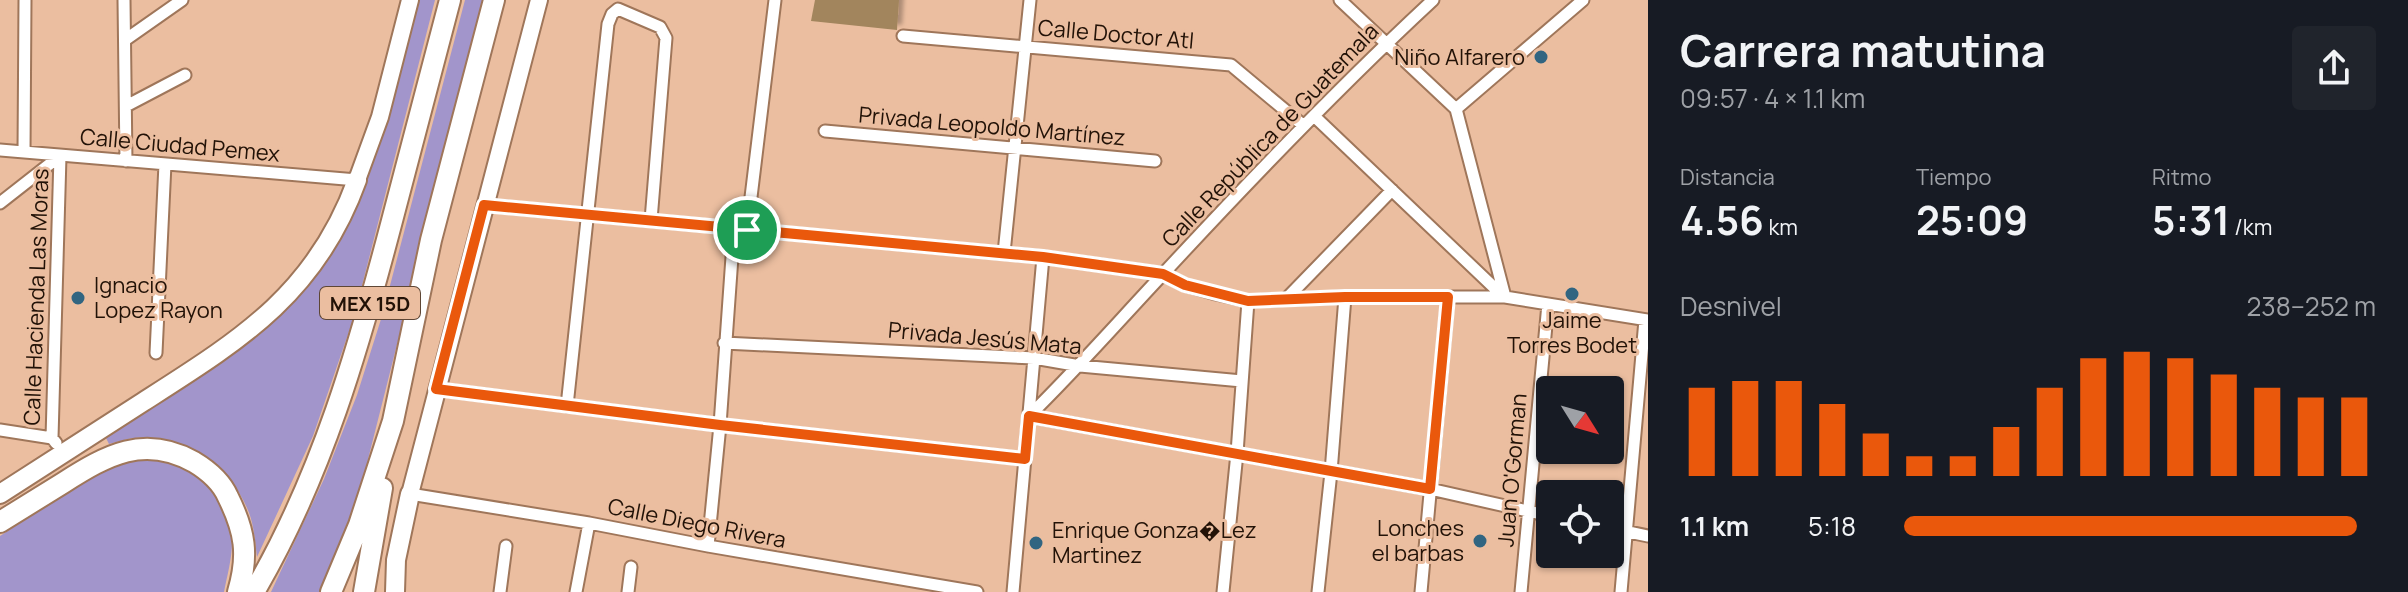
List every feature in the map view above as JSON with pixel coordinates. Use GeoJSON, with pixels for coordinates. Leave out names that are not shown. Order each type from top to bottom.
{"type":"FeatureCollection","features":[{"type":"Feature","properties":{"kind":"highway","name":"MEX 15D"},"geometry":{"type":"LineString","coordinates":[[331,592],[359,525],[393,421],[431,240],[494,0]]}},
{"type":"Feature","properties":{"kind":"highway"},"geometry":{"type":"LineString","coordinates":[[472,81],[502,0]]}},
{"type":"Feature","properties":{"kind":"highway","name":"MEX 15D"},"geometry":{"type":"LineString","coordinates":[[254,592],[274,558],[307,486],[340,401],[369,307],[448,3]]}},
{"type":"Feature","properties":{"kind":"highway"},"geometry":{"type":"LineString","coordinates":[[364,592],[393,421]]}},
{"type":"Feature","properties":{"kind":"highway"},"geometry":{"type":"LineString","coordinates":[[0,522],[103,458],[131,450],[155,448],[180,454],[209,472],[225,491],[238,516],[245,555],[238,592]]}},
{"type":"Feature","properties":{"kind":"main road"},"geometry":{"type":"LineString","coordinates":[[0,494],[58,446],[216,355],[257,325],[295,288],[323,250],[346,210],[380,117],[410,0]]}},
{"type":"Feature","properties":{"kind":"main road"},"geometry":{"type":"LineString","coordinates":[[395,592],[396,560],[410,494],[539,0]]}},
{"type":"Feature","properties":{"kind":"street","name":"Calle Hacienda Las Moras"},"geometry":{"type":"LineString","coordinates":[[24,152],[25,0]]}},
{"type":"Feature","properties":{"kind":"street"},"geometry":{"type":"LineString","coordinates":[[124,0],[126,161]]}},
{"type":"Feature","properties":{"kind":"street"},"geometry":{"type":"LineString","coordinates":[[125,40],[182,0]]}},
{"type":"Feature","properties":{"kind":"street"},"geometry":{"type":"LineString","coordinates":[[747,230],[775,0]]}},
{"type":"Feature","properties":{"kind":"street"},"geometry":{"type":"LineString","coordinates":[[1004,253],[1030,0]]}},
{"type":"Feature","properties":{"kind":"street"},"geometry":{"type":"LineString","coordinates":[[1340,0],[1456,109],[1505,297]]}},
{"type":"Feature","properties":{"kind":"street","name":"Calle República de Guatemala"},"geometry":{"type":"LineString","coordinates":[[1029,416],[1080,366],[1304,126],[1433,0]]}},
{"type":"Feature","properties":{"kind":"street"},"geometry":{"type":"LineString","coordinates":[[1456,109],[1583,0]]}},
{"type":"Feature","properties":{"kind":"street"},"geometry":{"type":"LineString","coordinates":[[567,406],[608,24],[612,14],[621,9],[660,27],[666,38],[651,220]]}},
{"type":"Feature","properties":{"kind":"street","name":"Calle Doctor Atl"},"geometry":{"type":"LineString","coordinates":[[903,36],[1231,65],[1304,126]]}},
{"type":"Feature","properties":{"kind":"street"},"geometry":{"type":"LineString","coordinates":[[126,106],[185,75]]}},
{"type":"Feature","properties":{"kind":"street"},"geometry":{"type":"LineString","coordinates":[[1314,116],[1505,297]]}},
{"type":"Feature","properties":{"kind":"street","name":"Privada Leopoldo Martínez"},"geometry":{"type":"LineString","coordinates":[[825,131],[1155,161]]}},
{"type":"Feature","properties":{"kind":"street","name":"Calle Ciudad Pemex"},"geometry":{"type":"LineString","coordinates":[[0,150],[357,180]]}},
{"type":"Feature","properties":{"kind":"street","name":"Calle Hacienda Las Moras"},"geometry":{"type":"LineString","coordinates":[[58,446],[60,156]]}},
{"type":"Feature","properties":{"kind":"street"},"geometry":{"type":"LineString","coordinates":[[0,203],[60,156]]}},
{"type":"Feature","properties":{"kind":"street"},"geometry":{"type":"LineString","coordinates":[[156,353],[165,164]]}},
{"type":"Feature","properties":{"kind":"street"},"geometry":{"type":"LineString","coordinates":[[1286,299],[1392,190]]}},
{"type":"Feature","properties":{"kind":"street"},"geometry":{"type":"LineString","coordinates":[[484,205],[1043,257],[1163,274],[1185,285],[1248,301],[1345,297],[1505,297],[1647,320],[1621,592]]}},
{"type":"Feature","properties":{"kind":"street"},"geometry":{"type":"LineString","coordinates":[[708,546],[734,229]]}},
{"type":"Feature","properties":{"kind":"street"},"geometry":{"type":"LineString","coordinates":[[1013,592],[1043,257]]}},
{"type":"Feature","properties":{"kind":"street"},"geometry":{"type":"LineString","coordinates":[[1318,592],[1345,297]]}},
{"type":"Feature","properties":{"kind":"street"},"geometry":{"type":"LineString","coordinates":[[1421,592],[1448,297]]}},
{"type":"Feature","properties":{"kind":"street"},"geometry":{"type":"LineString","coordinates":[[1223,592],[1248,301]]}},
{"type":"Feature","properties":{"kind":"street","name":"Juan O'Gorman"},"geometry":{"type":"LineString","coordinates":[[1521,592],[1548,304]]}},
{"type":"Feature","properties":{"kind":"street","name":"Privada Jesús Mata"},"geometry":{"type":"LineString","coordinates":[[724,343],[1034,358],[1080,366],[1242,381]]}},
{"type":"Feature","properties":{"kind":"street"},"geometry":{"type":"LineString","coordinates":[[436,389],[1025,459]]}},
{"type":"Feature","properties":{"kind":"street"},"geometry":{"type":"LineString","coordinates":[[1029,416],[1430,489],[1536,513]]}},
{"type":"Feature","properties":{"kind":"street"},"geometry":{"type":"LineString","coordinates":[[0,430],[58,446]]}},
{"type":"Feature","properties":{"kind":"street","name":"Calle Diego Rivera"},"geometry":{"type":"LineString","coordinates":[[410,494],[977,592]]}},
{"type":"Feature","properties":{"kind":"street"},"geometry":{"type":"LineString","coordinates":[[576,592],[589,523]]}},
{"type":"Feature","properties":{"kind":"street"},"geometry":{"type":"LineString","coordinates":[[1625,531],[1648,536]]}},
{"type":"Feature","properties":{"kind":"street"},"geometry":{"type":"LineString","coordinates":[[500,592],[506,546]]}},
{"type":"Feature","properties":{"kind":"street"},"geometry":{"type":"LineString","coordinates":[[628,592],[631,567]]}},
{"type":"Feature","properties":{"kind":"shaded area"},"geometry":{"type":"Polygon","coordinates":[[[419,0],[435,0],[354,317],[313,436],[257,557],[247,508],[239,492],[216,465],[169,441],[134,438],[109,444],[106,438],[193,382],[256,336],[307,286],[333,250],[353,212],[385,129],[419,0]]]}},
{"type":"Feature","properties":{"kind":"shaded area"},"geometry":{"type":"Polygon","coordinates":[[[465,0],[484,0],[360,491],[320,592],[271,592],[324,479],[357,395],[382,316],[465,0]]]}},
{"type":"Feature","properties":{"kind":"shaded area"},"geometry":{"type":"Polygon","coordinates":[[[135,459],[161,461],[183,468],[203,481],[219,501],[232,537],[224,592],[0,592],[0,536],[104,469],[135,459]]]}},
{"type":"Feature","properties":{"kind":"building"},"geometry":{"type":"Polygon","coordinates":[[[815,0],[899,0],[897,30],[811,21],[815,0]]]}},
{"type":"Feature","properties":{"kind":"place","name":"Niño Alfarero"},"geometry":{"type":"Point","coordinates":[1541,57]}},
{"type":"Feature","properties":{"kind":"place","name":"Jaime Torres Bodet"},"geometry":{"type":"Point","coordinates":[1572,294]}},
{"type":"Feature","properties":{"kind":"place","name":"Ignacio Lopez Rayon"},"geometry":{"type":"Point","coordinates":[78,298]}},
{"type":"Feature","properties":{"kind":"place","name":"Lonches el barbas"},"geometry":{"type":"Point","coordinates":[1480,541]}},
{"type":"Feature","properties":{"kind":"place","name":"Enrique Gonza�Lez Martinez"},"geometry":{"type":"Point","coordinates":[1036,543]}},
{"type":"Feature","properties":{"kind":"route"},"geometry":{"type":"LineString","coordinates":[[484,205],[747,230],[1043,257],[1163,274],[1185,285],[1248,301],[1448,297],[1430,489],[1029,416],[1025,459],[436,389],[484,205]]}}]}
